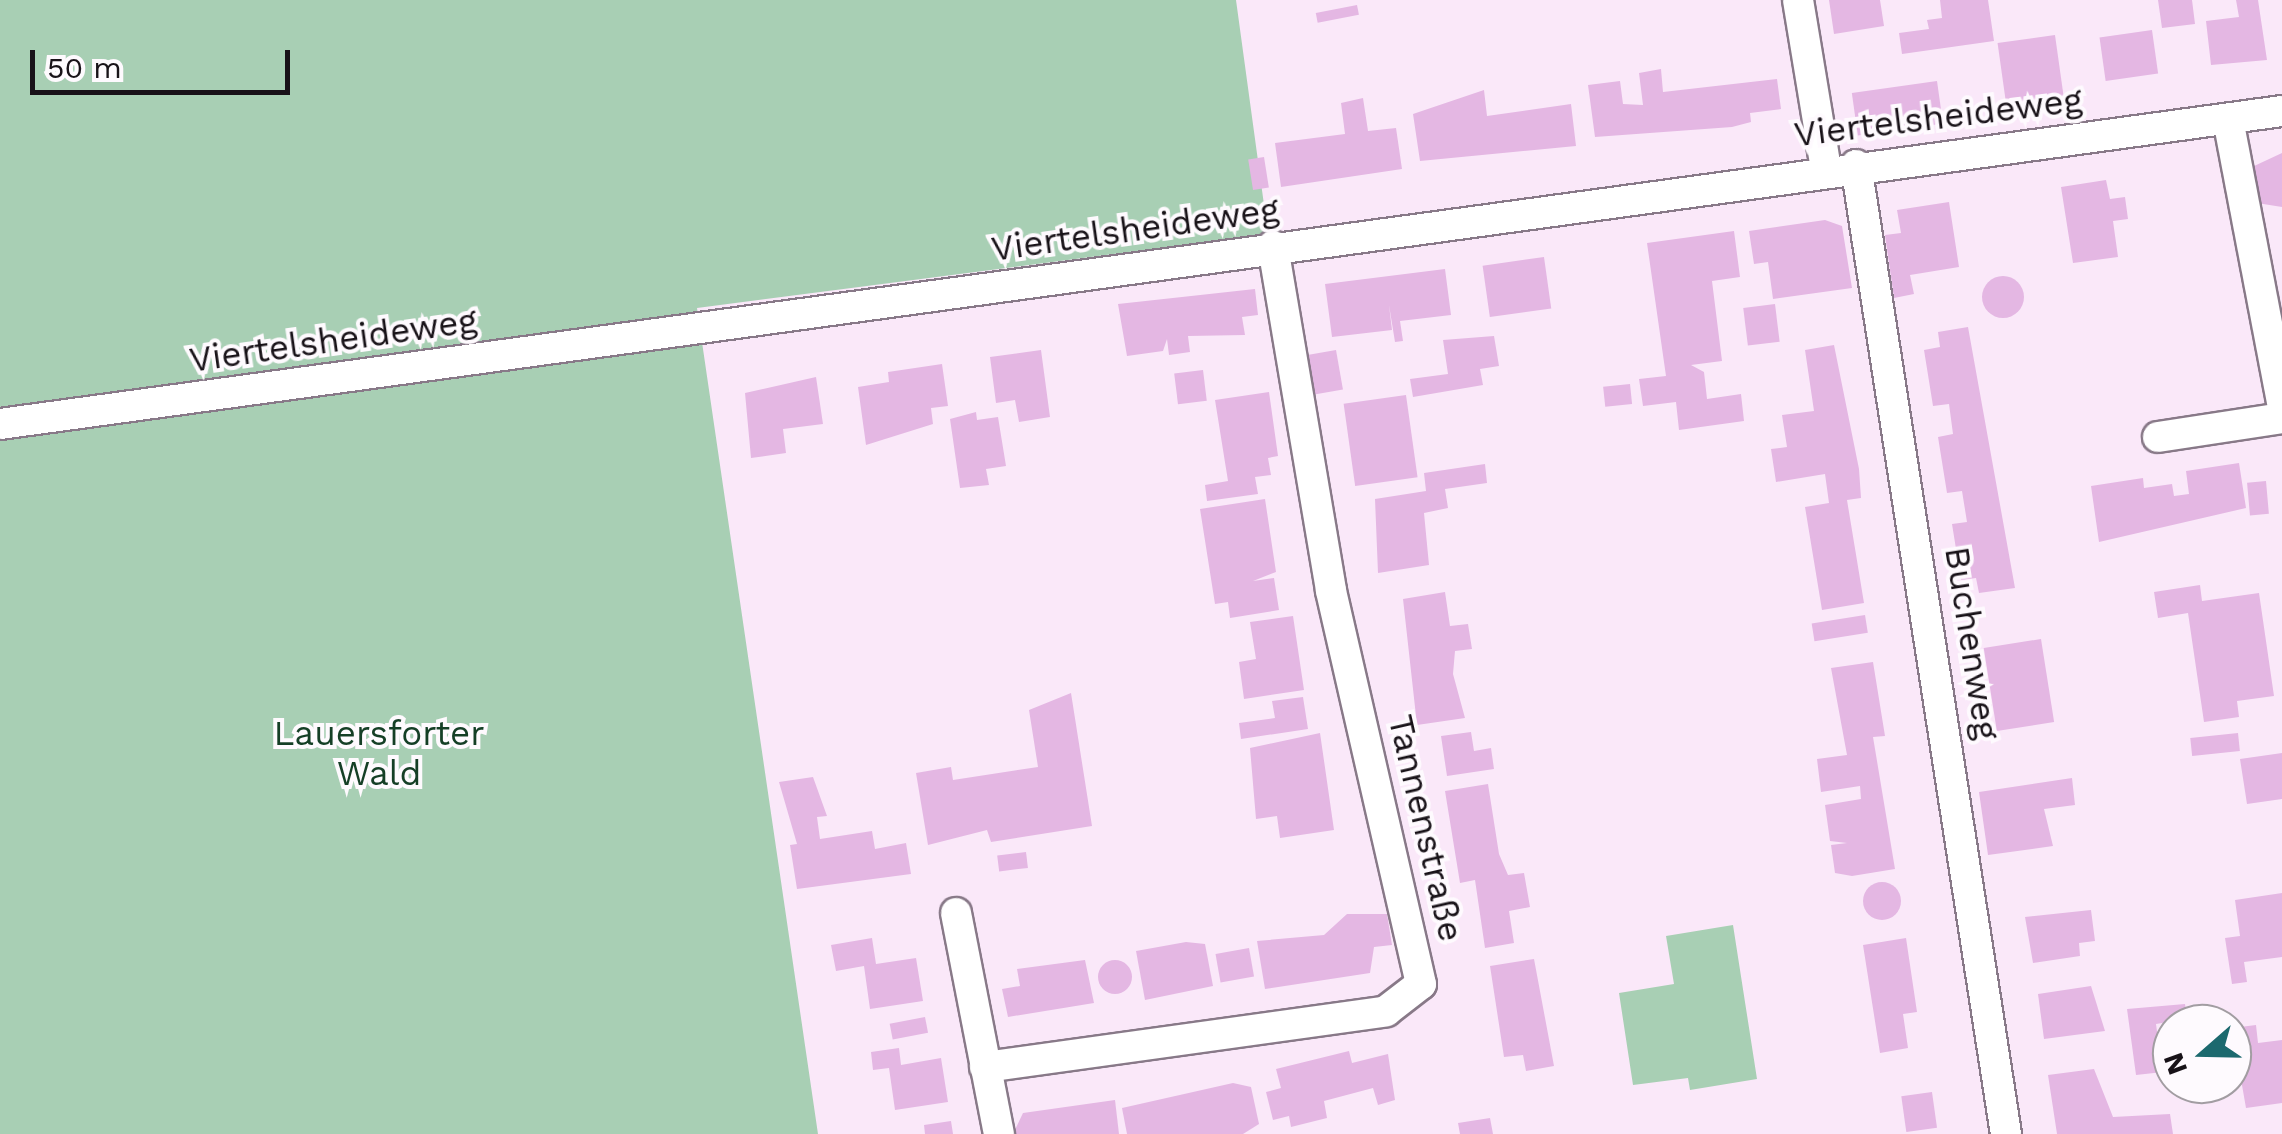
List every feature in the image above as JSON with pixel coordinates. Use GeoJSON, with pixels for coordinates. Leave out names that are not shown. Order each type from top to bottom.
{"type":"FeatureCollection","features":[{"type":"Feature","properties":{"kind":"street"},"geometry":{"type":"LineString","coordinates":[[1798,0],[1826,169]]}},
{"type":"Feature","properties":{"kind":"street","name":"Viertelsheideweg"},"geometry":{"type":"LineString","coordinates":[[0,424],[1826,169],[2282,111]]}},
{"type":"Feature","properties":{"kind":"street"},"geometry":{"type":"LineString","coordinates":[[2228,119],[2282,402]]}},
{"type":"Feature","properties":{"kind":"street","name":"Buchenweg"},"geometry":{"type":"LineString","coordinates":[[1856,165],[2006,1134]]}},
{"type":"Feature","properties":{"kind":"street","name":"Tannenstraße"},"geometry":{"type":"LineString","coordinates":[[985,1067],[1386,1011],[1421,984],[1331,590],[1273,246]]}},
{"type":"Feature","properties":{"kind":"street"},"geometry":{"type":"LineString","coordinates":[[2158,437],[2282,418]]}},
{"type":"Feature","properties":{"kind":"street"},"geometry":{"type":"LineString","coordinates":[[956,914],[999,1134]]}},
{"type":"Feature","properties":{"kind":"green space","name":"Lauersforter Wald"},"geometry":{"type":"Polygon","coordinates":[[[0,0],[1236,0],[1268,234],[697,308],[818,1134],[0,1134],[0,0]]]}},
{"type":"Feature","properties":{"kind":"green space"},"geometry":{"type":"Polygon","coordinates":[[[1733,925],[1757,1079],[1690,1090],[1688,1078],[1633,1085],[1619,993],[1674,984],[1666,936],[1733,925]]]}},
{"type":"Feature","properties":{"kind":"building"},"geometry":{"type":"Polygon","coordinates":[[[1829,0],[1880,0],[1884,26],[1834,34],[1829,0]]]}},
{"type":"Feature","properties":{"kind":"building"},"geometry":{"type":"Polygon","coordinates":[[[1940,0],[1988,0],[1994,41],[1902,54],[1899,33],[1929,29],[1927,20],[1942,18],[1940,0]]]}},
{"type":"Feature","properties":{"kind":"building"},"geometry":{"type":"Polygon","coordinates":[[[2158,0],[2192,0],[2195,24],[2162,28],[2158,0]]]}},
{"type":"Feature","properties":{"kind":"building"},"geometry":{"type":"Polygon","coordinates":[[[2236,0],[2258,0],[2267,60],[2211,65],[2206,21],[2239,17],[2236,0]]]}},
{"type":"Feature","properties":{"kind":"building"},"geometry":{"type":"Polygon","coordinates":[[[1357,5],[1359,15],[1318,23],[1316,13],[1357,5]]]}},
{"type":"Feature","properties":{"kind":"building"},"geometry":{"type":"Polygon","coordinates":[[[2152,30],[2158,74],[2106,81],[2100,37],[2152,30]]]}},
{"type":"Feature","properties":{"kind":"building"},"geometry":{"type":"Polygon","coordinates":[[[2055,35],[2065,108],[2008,116],[1998,43],[2055,35]]]}},
{"type":"Feature","properties":{"kind":"building"},"geometry":{"type":"Polygon","coordinates":[[[1661,69],[1663,92],[1777,79],[1781,109],[1750,113],[1751,122],[1732,127],[1595,137],[1588,85],[1620,81],[1623,104],[1643,105],[1639,73],[1661,69]]]}},
{"type":"Feature","properties":{"kind":"building"},"geometry":{"type":"Polygon","coordinates":[[[1937,81],[1943,124],[1858,136],[1852,93],[1937,81]]]}},
{"type":"Feature","properties":{"kind":"building"},"geometry":{"type":"Polygon","coordinates":[[[1484,90],[1487,116],[1571,104],[1576,146],[1420,161],[1413,114],[1484,90]]]}},
{"type":"Feature","properties":{"kind":"building"},"geometry":{"type":"Polygon","coordinates":[[[1363,98],[1368,131],[1396,128],[1402,169],[1281,187],[1275,143],[1345,134],[1341,103],[1363,98]]]}},
{"type":"Feature","properties":{"kind":"building"},"geometry":{"type":"Polygon","coordinates":[[[2282,153],[2282,207],[2257,203],[2252,167],[2282,153]]]}},
{"type":"Feature","properties":{"kind":"building"},"geometry":{"type":"Polygon","coordinates":[[[1264,157],[1269,188],[1253,190],[1248,160],[1264,157]]]}},
{"type":"Feature","properties":{"kind":"building"},"geometry":{"type":"Polygon","coordinates":[[[2106,180],[2110,199],[2125,197],[2128,219],[2113,221],[2118,257],[2073,263],[2061,187],[2106,180]]]}},
{"type":"Feature","properties":{"kind":"building"},"geometry":{"type":"Polygon","coordinates":[[[1949,202],[1959,267],[1910,275],[1914,294],[1894,298],[1885,235],[1901,233],[1897,210],[1949,202]]]}},
{"type":"Feature","properties":{"kind":"building"},"geometry":{"type":"Polygon","coordinates":[[[1825,220],[1842,226],[1852,288],[1773,299],[1768,262],[1754,264],[1749,231],[1825,220]]]}},
{"type":"Feature","properties":{"kind":"building"},"geometry":{"type":"Polygon","coordinates":[[[1734,231],[1740,277],[1712,281],[1722,361],[1691,365],[1704,372],[1707,399],[1741,394],[1744,421],[1679,430],[1676,402],[1643,406],[1639,379],[1666,376],[1647,243],[1734,231]]]}},
{"type":"Feature","properties":{"kind":"building"},"geometry":{"type":"Polygon","coordinates":[[[1544,257],[1551,308],[1490,317],[1483,266],[1544,257]]]}},
{"type":"Feature","properties":{"kind":"building"},"geometry":{"type":"Polygon","coordinates":[[[1445,269],[1451,315],[1400,321],[1403,341],[1395,342],[1389,305],[1392,330],[1332,337],[1325,284],[1445,269]]]}},
{"type":"Feature","properties":{"kind":"building"},"geometry":{"type":"Polygon","coordinates":[[[2003,276],[2018,282],[2024,297],[2018,312],[2003,318],[1988,312],[1982,297],[1988,282],[2003,276]]]}},
{"type":"Feature","properties":{"kind":"building"},"geometry":{"type":"Polygon","coordinates":[[[1255,289],[1258,315],[1242,317],[1245,335],[1188,336],[1190,352],[1169,355],[1167,339],[1163,351],[1127,356],[1118,304],[1255,289]]]}},
{"type":"Feature","properties":{"kind":"building"},"geometry":{"type":"Polygon","coordinates":[[[1775,304],[1780,342],[1748,346],[1743,308],[1775,304]]]}},
{"type":"Feature","properties":{"kind":"building"},"geometry":{"type":"Polygon","coordinates":[[[1968,327],[2015,588],[1979,593],[1976,578],[1961,580],[1952,524],[1967,522],[1962,491],[1947,493],[1938,437],[1953,434],[1949,404],[1933,406],[1924,350],[1940,347],[1938,332],[1968,327]]]}},
{"type":"Feature","properties":{"kind":"building"},"geometry":{"type":"Polygon","coordinates":[[[1494,336],[1499,366],[1480,369],[1483,385],[1413,397],[1410,379],[1448,374],[1443,340],[1494,336]]]}},
{"type":"Feature","properties":{"kind":"building"},"geometry":{"type":"Polygon","coordinates":[[[1834,345],[1859,469],[1861,498],[1847,500],[1864,603],[1822,610],[1805,507],[1829,503],[1825,474],[1776,482],[1771,449],[1787,447],[1782,415],[1814,411],[1805,350],[1834,345]]]}},
{"type":"Feature","properties":{"kind":"building"},"geometry":{"type":"Polygon","coordinates":[[[1041,350],[1050,417],[1019,422],[1015,400],[996,403],[990,357],[1041,350]]]}},
{"type":"Feature","properties":{"kind":"building"},"geometry":{"type":"Polygon","coordinates":[[[1336,350],[1343,389],[1314,394],[1307,355],[1336,350]]]}},
{"type":"Feature","properties":{"kind":"building"},"geometry":{"type":"Polygon","coordinates":[[[942,364],[948,406],[931,408],[933,424],[866,445],[858,387],[889,382],[888,372],[942,364]]]}},
{"type":"Feature","properties":{"kind":"building"},"geometry":{"type":"Polygon","coordinates":[[[1203,370],[1207,401],[1178,404],[1174,374],[1203,370]]]}},
{"type":"Feature","properties":{"kind":"building"},"geometry":{"type":"Polygon","coordinates":[[[816,377],[823,424],[783,429],[786,453],[751,458],[745,393],[816,377]]]}},
{"type":"Feature","properties":{"kind":"building"},"geometry":{"type":"Polygon","coordinates":[[[1630,384],[1632,404],[1605,407],[1603,387],[1630,384]]]}},
{"type":"Feature","properties":{"kind":"building"},"geometry":{"type":"Polygon","coordinates":[[[1269,392],[1278,456],[1268,458],[1271,475],[1255,477],[1258,494],[1207,501],[1205,485],[1228,481],[1215,400],[1269,392]]]}},
{"type":"Feature","properties":{"kind":"building"},"geometry":{"type":"Polygon","coordinates":[[[1406,395],[1418,477],[1355,486],[1344,404],[1406,395]]]}},
{"type":"Feature","properties":{"kind":"building"},"geometry":{"type":"Polygon","coordinates":[[[976,412],[977,420],[998,417],[1006,466],[986,469],[989,485],[960,488],[950,419],[976,412]]]}},
{"type":"Feature","properties":{"kind":"building"},"geometry":{"type":"Polygon","coordinates":[[[2239,463],[2246,508],[2099,542],[2091,486],[2143,478],[2144,488],[2172,484],[2174,496],[2189,494],[2186,471],[2239,463]]]}},
{"type":"Feature","properties":{"kind":"building"},"geometry":{"type":"Polygon","coordinates":[[[1485,464],[1487,483],[1445,489],[1448,508],[1424,513],[1429,565],[1378,573],[1375,499],[1426,491],[1424,473],[1485,464]]]}},
{"type":"Feature","properties":{"kind":"building"},"geometry":{"type":"Polygon","coordinates":[[[2266,481],[2269,514],[2250,516],[2247,483],[2266,481]]]}},
{"type":"Feature","properties":{"kind":"building"},"geometry":{"type":"Polygon","coordinates":[[[1265,499],[1276,572],[1253,581],[1274,578],[1279,610],[1230,618],[1228,602],[1215,604],[1200,509],[1265,499]]]}},
{"type":"Feature","properties":{"kind":"building"},"geometry":{"type":"Polygon","coordinates":[[[2200,585],[2202,601],[2259,593],[2274,696],[2237,701],[2239,717],[2204,722],[2188,613],[2158,618],[2154,592],[2200,585]]]}},
{"type":"Feature","properties":{"kind":"building"},"geometry":{"type":"Polygon","coordinates":[[[1445,592],[1450,626],[1468,624],[1472,649],[1455,651],[1453,674],[1465,718],[1417,725],[1403,599],[1445,592]]]}},
{"type":"Feature","properties":{"kind":"building"},"geometry":{"type":"Polygon","coordinates":[[[1865,615],[1868,633],[1814,641],[1812,623],[1865,615]]]}},
{"type":"Feature","properties":{"kind":"building"},"geometry":{"type":"Polygon","coordinates":[[[1293,616],[1304,690],[1244,699],[1239,662],[1256,659],[1250,622],[1293,616]]]}},
{"type":"Feature","properties":{"kind":"building"},"geometry":{"type":"Polygon","coordinates":[[[2041,639],[2054,722],[1997,731],[1984,648],[2041,639]]]}},
{"type":"Feature","properties":{"kind":"building"},"geometry":{"type":"Polygon","coordinates":[[[1873,662],[1885,736],[1873,737],[1895,869],[1852,876],[1835,873],[1831,845],[1847,843],[1830,841],[1825,805],[1861,799],[1860,786],[1821,792],[1817,759],[1847,755],[1831,668],[1873,662]]]}},
{"type":"Feature","properties":{"kind":"building"},"geometry":{"type":"Polygon","coordinates":[[[1071,693],[1092,826],[991,842],[987,830],[928,845],[916,773],[951,767],[953,780],[1038,767],[1029,710],[1071,693]]]}},
{"type":"Feature","properties":{"kind":"building"},"geometry":{"type":"Polygon","coordinates":[[[1303,697],[1308,729],[1241,739],[1239,723],[1275,718],[1272,701],[1303,697]]]}},
{"type":"Feature","properties":{"kind":"building"},"geometry":{"type":"Polygon","coordinates":[[[1471,732],[1474,751],[1491,748],[1494,769],[1447,776],[1441,736],[1471,732]]]}},
{"type":"Feature","properties":{"kind":"building"},"geometry":{"type":"Polygon","coordinates":[[[1320,733],[1334,830],[1280,838],[1277,816],[1256,819],[1250,748],[1320,733]]]}},
{"type":"Feature","properties":{"kind":"building"},"geometry":{"type":"Polygon","coordinates":[[[2238,733],[2240,751],[2192,756],[2190,738],[2238,733]]]}},
{"type":"Feature","properties":{"kind":"building"},"geometry":{"type":"Polygon","coordinates":[[[2282,753],[2282,799],[2247,804],[2240,759],[2282,753]]]}},
{"type":"Feature","properties":{"kind":"building"},"geometry":{"type":"Polygon","coordinates":[[[813,777],[827,816],[817,817],[820,839],[872,831],[875,849],[906,843],[911,874],[797,889],[790,845],[797,844],[779,782],[813,777]]]}},
{"type":"Feature","properties":{"kind":"building"},"geometry":{"type":"Polygon","coordinates":[[[2072,778],[2075,805],[2044,809],[2053,846],[1988,855],[1979,792],[2072,778]]]}},
{"type":"Feature","properties":{"kind":"building"},"geometry":{"type":"Polygon","coordinates":[[[1488,784],[1499,854],[1508,875],[1524,873],[1530,907],[1509,911],[1514,943],[1485,948],[1475,880],[1460,883],[1445,791],[1488,784]]]}},
{"type":"Feature","properties":{"kind":"building"},"geometry":{"type":"Polygon","coordinates":[[[1026,852],[1028,868],[999,871],[997,856],[1026,852]]]}},
{"type":"Feature","properties":{"kind":"building"},"geometry":{"type":"Polygon","coordinates":[[[1882,882],[1896,887],[1901,901],[1896,915],[1882,920],[1868,915],[1863,901],[1868,887],[1882,882]]]}},
{"type":"Feature","properties":{"kind":"building"},"geometry":{"type":"Polygon","coordinates":[[[2282,893],[2282,957],[2244,962],[2247,982],[2232,984],[2225,938],[2240,936],[2235,900],[2282,893]]]}},
{"type":"Feature","properties":{"kind":"building"},"geometry":{"type":"Polygon","coordinates":[[[2091,910],[2095,941],[2079,943],[2080,956],[2033,963],[2025,917],[2091,910]]]}},
{"type":"Feature","properties":{"kind":"building"},"geometry":{"type":"Polygon","coordinates":[[[1347,914],[1387,914],[1392,945],[1374,947],[1370,973],[1265,989],[1257,941],[1324,935],[1347,914]]]}},
{"type":"Feature","properties":{"kind":"building"},"geometry":{"type":"Polygon","coordinates":[[[872,938],[876,964],[916,958],[923,1001],[870,1009],[864,966],[836,971],[831,945],[872,938]]]}},
{"type":"Feature","properties":{"kind":"building"},"geometry":{"type":"Polygon","coordinates":[[[1906,938],[1917,1012],[1903,1014],[1908,1048],[1880,1053],[1863,945],[1906,938]]]}},
{"type":"Feature","properties":{"kind":"building"},"geometry":{"type":"Polygon","coordinates":[[[1186,942],[1205,944],[1213,986],[1145,1000],[1136,951],[1186,942]]]}},
{"type":"Feature","properties":{"kind":"building"},"geometry":{"type":"Polygon","coordinates":[[[1249,948],[1254,977],[1221,982],[1216,954],[1249,948]]]}},
{"type":"Feature","properties":{"kind":"building"},"geometry":{"type":"Polygon","coordinates":[[[1534,959],[1554,1066],[1526,1071],[1523,1055],[1504,1057],[1490,966],[1534,959]]]}},
{"type":"Feature","properties":{"kind":"building"},"geometry":{"type":"Polygon","coordinates":[[[1085,960],[1094,1003],[1008,1017],[1002,989],[1020,986],[1017,969],[1085,960]]]}},
{"type":"Feature","properties":{"kind":"building"},"geometry":{"type":"Polygon","coordinates":[[[1115,960],[1127,965],[1132,977],[1127,989],[1115,994],[1103,989],[1098,977],[1103,965],[1115,960]]]}},
{"type":"Feature","properties":{"kind":"building"},"geometry":{"type":"Polygon","coordinates":[[[2091,986],[2105,1031],[2044,1039],[2038,994],[2091,986]]]}},
{"type":"Feature","properties":{"kind":"building"},"geometry":{"type":"Polygon","coordinates":[[[2152,1007],[2152,1073],[2136,1075],[2127,1009],[2152,1007]]]}},
{"type":"Feature","properties":{"kind":"building"},"geometry":{"type":"Polygon","coordinates":[[[925,1017],[928,1033],[893,1040],[890,1024],[925,1017]]]}},
{"type":"Feature","properties":{"kind":"building"},"geometry":{"type":"Polygon","coordinates":[[[2256,1025],[2258,1043],[2282,1040],[2282,1103],[2246,1108],[2245,1104],[2252,1104],[2252,1026],[2256,1025]]]}},
{"type":"Feature","properties":{"kind":"building"},"geometry":{"type":"Polygon","coordinates":[[[899,1048],[901,1065],[941,1058],[948,1102],[895,1110],[889,1068],[873,1070],[871,1052],[899,1048]]]}},
{"type":"Feature","properties":{"kind":"building"},"geometry":{"type":"Polygon","coordinates":[[[1349,1051],[1352,1063],[1388,1054],[1395,1100],[1378,1105],[1373,1088],[1324,1101],[1327,1118],[1291,1127],[1289,1116],[1273,1120],[1266,1092],[1281,1088],[1276,1069],[1349,1051]]]}},
{"type":"Feature","properties":{"kind":"building"},"geometry":{"type":"Polygon","coordinates":[[[2094,1069],[2113,1117],[2170,1114],[2173,1134],[2057,1134],[2048,1075],[2094,1069]]]}},
{"type":"Feature","properties":{"kind":"building"},"geometry":{"type":"Polygon","coordinates":[[[1233,1083],[1251,1087],[1259,1124],[1243,1134],[1127,1134],[1122,1108],[1233,1083]]]}},
{"type":"Feature","properties":{"kind":"building"},"geometry":{"type":"Polygon","coordinates":[[[1932,1092],[1937,1128],[1906,1132],[1901,1096],[1932,1092]]]}},
{"type":"Feature","properties":{"kind":"building"},"geometry":{"type":"Polygon","coordinates":[[[1115,1100],[1119,1134],[1013,1134],[1023,1113],[1115,1100]]]}},
{"type":"Feature","properties":{"kind":"building"},"geometry":{"type":"Polygon","coordinates":[[[1490,1118],[1493,1134],[1460,1134],[1458,1123],[1490,1118]]]}},
{"type":"Feature","properties":{"kind":"building"},"geometry":{"type":"Polygon","coordinates":[[[951,1121],[953,1134],[925,1134],[924,1125],[951,1121]]]}}]}
